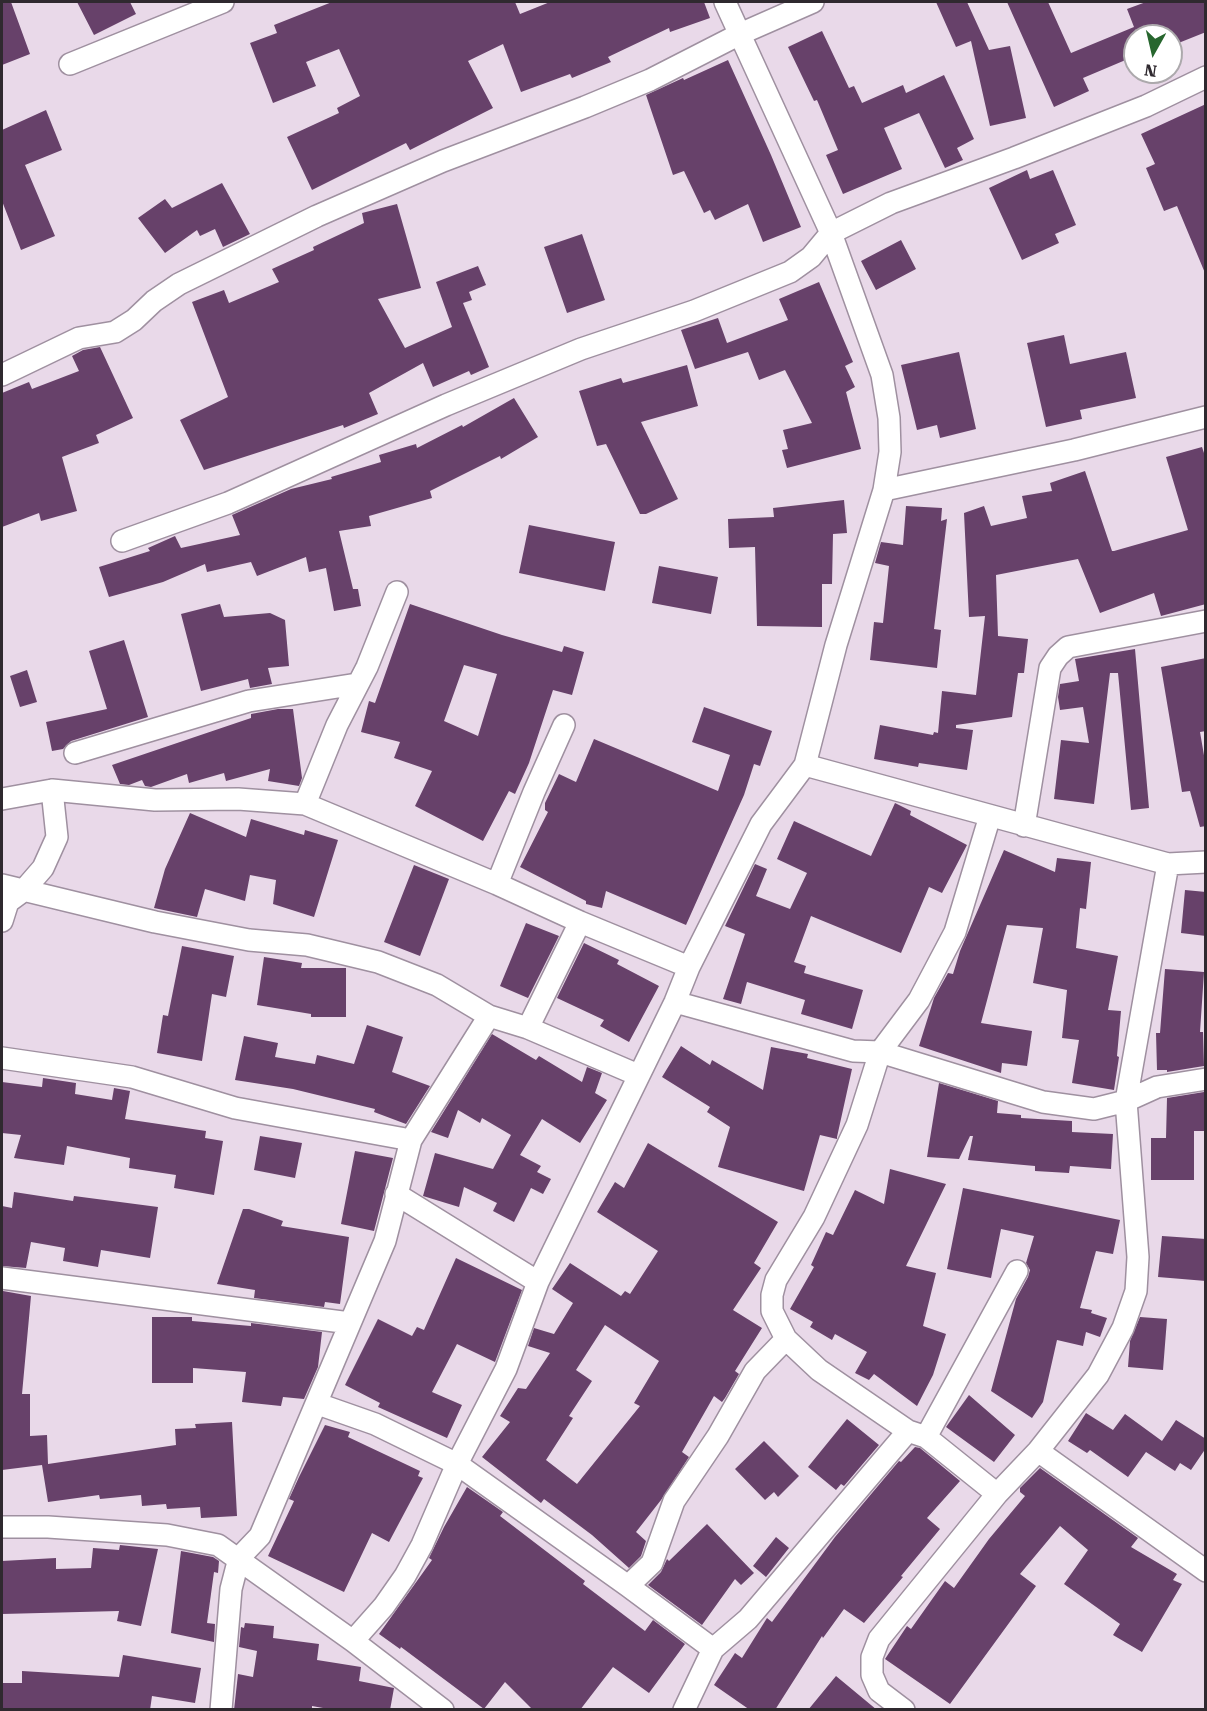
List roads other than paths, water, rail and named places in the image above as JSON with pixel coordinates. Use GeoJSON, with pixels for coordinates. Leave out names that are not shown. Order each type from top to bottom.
{"type":"FeatureCollection","features":[{"type":"Feature","properties":{"kind":"street"},"geometry":{"type":"LineString","coordinates":[[70,64],[223,2]]}},
{"type":"Feature","properties":{"kind":"street"},"geometry":{"type":"LineString","coordinates":[[353,1641],[384,1606],[405,1576],[422,1545],[457,1464],[506,1369],[538,1282],[675,1002],[689,967],[761,824],[805,765],[836,645],[884,490],[890,452],[889,418],[882,375],[831,233],[725,2]]}},
{"type":"Feature","properties":{"kind":"street"},"geometry":{"type":"LineString","coordinates":[[2,375],[79,338],[115,332],[179,284],[317,216],[443,161],[650,80],[740,34],[813,2]]}},
{"type":"Feature","properties":{"kind":"street"},"geometry":{"type":"LineString","coordinates":[[122,541],[228,503],[446,405],[581,349],[694,311],[790,272],[811,257],[831,233],[891,203],[1146,106],[1206,77]]}},
{"type":"Feature","properties":{"kind":"street"},"geometry":{"type":"LineString","coordinates":[[884,490],[1074,450],[1206,417]]}},
{"type":"Feature","properties":{"kind":"street"},"geometry":{"type":"LineString","coordinates":[[305,804],[396,592]]}},
{"type":"Feature","properties":{"kind":"street"},"geometry":{"type":"LineString","coordinates":[[1024,826],[1050,668],[1058,656],[1068,647],[1206,621]]}},
{"type":"Feature","properties":{"kind":"street"},"geometry":{"type":"LineString","coordinates":[[75,753],[249,701],[357,684]]}},
{"type":"Feature","properties":{"kind":"street"},"geometry":{"type":"LineString","coordinates":[[496,884],[564,725]]}},
{"type":"Feature","properties":{"kind":"street"},"geometry":{"type":"LineString","coordinates":[[805,765],[1168,864],[1206,862]]}},
{"type":"Feature","properties":{"kind":"street"},"geometry":{"type":"LineString","coordinates":[[2,799],[52,790],[155,800],[238,799],[305,804],[689,967]]}},
{"type":"Feature","properties":{"kind":"street"},"geometry":{"type":"LineString","coordinates":[[2,921],[8,902],[23,891],[43,868],[57,837],[52,790]]}},
{"type":"Feature","properties":{"kind":"street"},"geometry":{"type":"LineString","coordinates":[[990,816],[955,932],[919,1000],[880,1052],[857,1125],[814,1217],[777,1280],[772,1295],[772,1311],[786,1339],[819,1370],[917,1434],[997,1494]]}},
{"type":"Feature","properties":{"kind":"street"},"geometry":{"type":"LineString","coordinates":[[904,1710],[879,1690],[872,1675],[872,1658],[879,1639],[997,1494],[1038,1451],[1098,1375],[1123,1328],[1136,1291],[1138,1257],[1126,1101],[1168,864]]}},
{"type":"Feature","properties":{"kind":"street"},"geometry":{"type":"LineString","coordinates":[[2,885],[155,922],[249,940],[307,945],[378,962],[437,985],[489,1016],[528,1028],[638,1075]]}},
{"type":"Feature","properties":{"kind":"street"},"geometry":{"type":"LineString","coordinates":[[528,1028],[580,922]]}},
{"type":"Feature","properties":{"kind":"street"},"geometry":{"type":"LineString","coordinates":[[675,1002],[853,1051],[880,1052],[1043,1102],[1094,1109],[1126,1101],[1157,1086],[1206,1078]]}},
{"type":"Feature","properties":{"kind":"street"},"geometry":{"type":"LineString","coordinates":[[221,1710],[231,1589],[238,1558],[260,1536],[386,1241],[411,1140],[489,1016]]}},
{"type":"Feature","properties":{"kind":"street"},"geometry":{"type":"LineString","coordinates":[[2,1058],[132,1077],[235,1108],[411,1140]]}},
{"type":"Feature","properties":{"kind":"street"},"geometry":{"type":"LineString","coordinates":[[396,1194],[538,1282]]}},
{"type":"Feature","properties":{"kind":"street"},"geometry":{"type":"LineString","coordinates":[[684,1710],[713,1649],[748,1619],[917,1434],[1017,1272]]}},
{"type":"Feature","properties":{"kind":"street"},"geometry":{"type":"LineString","coordinates":[[2,1278],[350,1323]]}},
{"type":"Feature","properties":{"kind":"street"},"geometry":{"type":"LineString","coordinates":[[628,1586],[652,1563],[674,1501],[718,1437],[755,1371],[786,1339]]}},
{"type":"Feature","properties":{"kind":"street"},"geometry":{"type":"LineString","coordinates":[[318,1404],[375,1424],[457,1464],[713,1649]]}},
{"type":"Feature","properties":{"kind":"street"},"geometry":{"type":"LineString","coordinates":[[1038,1451],[1206,1571]]}},
{"type":"Feature","properties":{"kind":"street"},"geometry":{"type":"LineString","coordinates":[[2,1527],[48,1527],[167,1535],[218,1545],[353,1641],[443,1710]]}}]}
